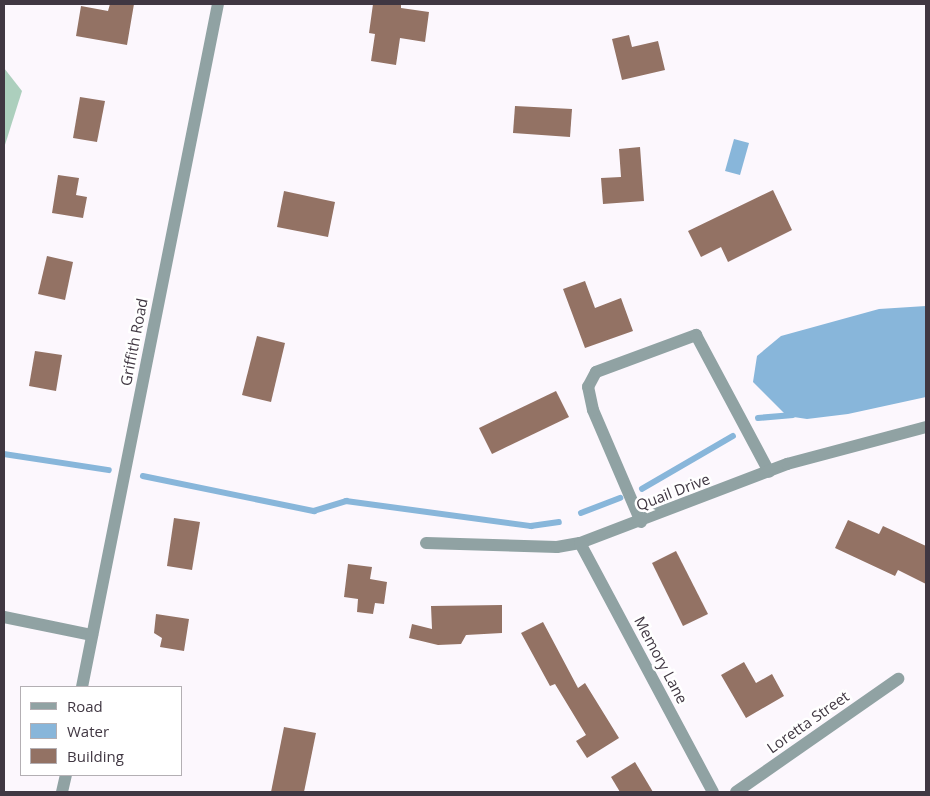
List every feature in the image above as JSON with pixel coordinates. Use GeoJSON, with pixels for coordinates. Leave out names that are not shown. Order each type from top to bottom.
{"type":"FeatureCollection","features":[{"type":"Feature","properties":{"kind":"street","name":"Griffith Road"},"geometry":{"type":"LineString","coordinates":[[82,686],[218,4]]}},
{"type":"Feature","properties":{"kind":"street"},"geometry":{"type":"LineString","coordinates":[[641,522],[593,410],[588,387],[596,372],[696,335],[769,472]]}},
{"type":"Feature","properties":{"kind":"street","name":"Quail Drive"},"geometry":{"type":"LineString","coordinates":[[426,543],[557,547],[580,543],[641,522],[769,472],[883,436],[926,427]]}},
{"type":"Feature","properties":{"kind":"street","name":"Memory Lane"},"geometry":{"type":"LineString","coordinates":[[580,543],[713,792]]}},
{"type":"Feature","properties":{"kind":"street"},"geometry":{"type":"LineString","coordinates":[[4,617],[92,635]]}},
{"type":"Feature","properties":{"kind":"street","name":"Loretta Street"},"geometry":{"type":"LineString","coordinates":[[736,792],[898,679]]}},
{"type":"Feature","properties":{"kind":"street"},"geometry":{"type":"LineString","coordinates":[[62,792],[66,776]]}},
{"type":"Feature","properties":{"kind":"green space"},"geometry":{"type":"Polygon","coordinates":[[[4,68],[22,91],[4,148],[4,68]]]}},
{"type":"Feature","properties":{"kind":"water"},"geometry":{"type":"Polygon","coordinates":[[[734,139],[749,143],[740,175],[725,171],[734,139]]]}},
{"type":"Feature","properties":{"kind":"water"},"geometry":{"type":"Polygon","coordinates":[[[926,306],[926,397],[848,414],[807,419],[787,416],[753,382],[757,356],[781,336],[879,309],[926,306]]]}},
{"type":"Feature","properties":{"kind":"building"},"geometry":{"type":"Polygon","coordinates":[[[110,4],[134,4],[127,45],[76,36],[81,6],[108,11],[110,4]]]}},
{"type":"Feature","properties":{"kind":"building"},"geometry":{"type":"Polygon","coordinates":[[[373,4],[401,4],[401,8],[429,12],[425,42],[400,38],[396,65],[371,61],[375,34],[369,33],[373,4]]]}},
{"type":"Feature","properties":{"kind":"building"},"geometry":{"type":"Polygon","coordinates":[[[629,35],[632,47],[658,41],[665,70],[622,80],[612,39],[629,35]]]}},
{"type":"Feature","properties":{"kind":"building"},"geometry":{"type":"Polygon","coordinates":[[[80,97],[105,101],[97,142],[73,138],[80,97]]]}},
{"type":"Feature","properties":{"kind":"building"},"geometry":{"type":"Polygon","coordinates":[[[515,106],[572,109],[570,137],[513,133],[515,106]]]}},
{"type":"Feature","properties":{"kind":"building"},"geometry":{"type":"Polygon","coordinates":[[[640,147],[644,201],[603,204],[601,178],[621,177],[619,149],[640,147]]]}},
{"type":"Feature","properties":{"kind":"building"},"geometry":{"type":"Polygon","coordinates":[[[58,175],[79,178],[76,195],[87,197],[83,218],[52,213],[58,175]]]}},
{"type":"Feature","properties":{"kind":"building"},"geometry":{"type":"Polygon","coordinates":[[[773,190],[792,230],[728,262],[721,247],[701,257],[688,231],[773,190]]]}},
{"type":"Feature","properties":{"kind":"building"},"geometry":{"type":"Polygon","coordinates":[[[284,191],[335,202],[328,237],[277,227],[284,191]]]}},
{"type":"Feature","properties":{"kind":"building"},"geometry":{"type":"Polygon","coordinates":[[[47,256],[73,262],[65,300],[38,294],[47,256]]]}},
{"type":"Feature","properties":{"kind":"building"},"geometry":{"type":"Polygon","coordinates":[[[585,281],[595,308],[621,298],[633,331],[585,348],[563,289],[585,281]]]}},
{"type":"Feature","properties":{"kind":"building"},"geometry":{"type":"Polygon","coordinates":[[[257,336],[285,343],[271,402],[242,395],[257,336]]]}},
{"type":"Feature","properties":{"kind":"building"},"geometry":{"type":"Polygon","coordinates":[[[35,351],[62,355],[56,391],[29,386],[35,351]]]}},
{"type":"Feature","properties":{"kind":"building"},"geometry":{"type":"Polygon","coordinates":[[[556,391],[569,417],[492,454],[479,428],[556,391]]]}},
{"type":"Feature","properties":{"kind":"building"},"geometry":{"type":"Polygon","coordinates":[[[174,518],[200,522],[192,570],[167,566],[174,518]]]}},
{"type":"Feature","properties":{"kind":"building"},"geometry":{"type":"Polygon","coordinates":[[[848,520],[879,534],[883,526],[926,546],[926,584],[898,570],[895,576],[835,548],[848,520]]]}},
{"type":"Feature","properties":{"kind":"building"},"geometry":{"type":"Polygon","coordinates":[[[676,551],[708,614],[683,626],[652,563],[676,551]]]}},
{"type":"Feature","properties":{"kind":"building"},"geometry":{"type":"Polygon","coordinates":[[[348,564],[372,567],[370,579],[387,582],[384,604],[375,603],[373,614],[357,612],[358,599],[344,597],[348,564]]]}},
{"type":"Feature","properties":{"kind":"building"},"geometry":{"type":"Polygon","coordinates":[[[502,605],[502,633],[466,635],[461,644],[438,645],[409,638],[412,624],[432,629],[431,606],[502,605]]]}},
{"type":"Feature","properties":{"kind":"building"},"geometry":{"type":"Polygon","coordinates":[[[156,614],[189,619],[184,651],[160,647],[162,638],[154,633],[156,614]]]}},
{"type":"Feature","properties":{"kind":"building"},"geometry":{"type":"Polygon","coordinates":[[[543,622],[578,688],[585,683],[619,738],[587,758],[576,741],[586,735],[555,684],[550,686],[521,633],[543,622]]]}},
{"type":"Feature","properties":{"kind":"building"},"geometry":{"type":"Polygon","coordinates":[[[744,662],[756,683],[772,674],[784,696],[746,718],[721,675],[744,662]]]}},
{"type":"Feature","properties":{"kind":"building"},"geometry":{"type":"Polygon","coordinates":[[[284,727],[316,733],[304,792],[271,792],[284,727]]]}},
{"type":"Feature","properties":{"kind":"building"},"geometry":{"type":"Polygon","coordinates":[[[635,762],[653,792],[620,792],[611,777],[635,762]]]}},
{"type":"Feature","properties":{"kind":"waterway"},"geometry":{"type":"LineString","coordinates":[[758,418],[793,415]]}},
{"type":"Feature","properties":{"kind":"waterway"},"geometry":{"type":"LineString","coordinates":[[642,489],[733,436]]}},
{"type":"Feature","properties":{"kind":"waterway"},"geometry":{"type":"LineString","coordinates":[[4,454],[109,470]]}},
{"type":"Feature","properties":{"kind":"waterway"},"geometry":{"type":"LineString","coordinates":[[143,476],[314,511],[346,501],[531,526],[559,522]]}},
{"type":"Feature","properties":{"kind":"waterway"},"geometry":{"type":"LineString","coordinates":[[581,513],[620,498]]}}]}
